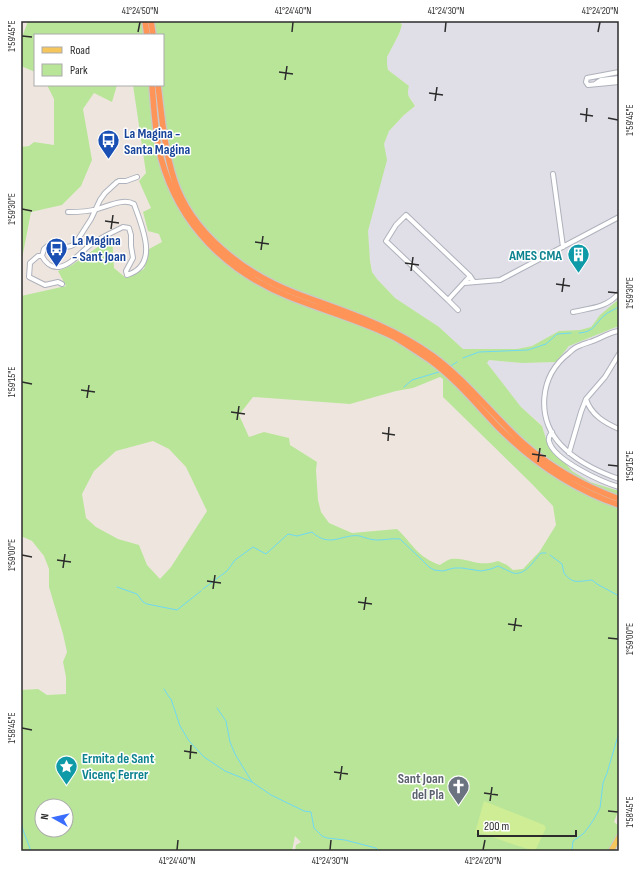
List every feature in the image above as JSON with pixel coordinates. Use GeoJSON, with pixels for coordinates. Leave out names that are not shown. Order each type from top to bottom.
{"type":"FeatureCollection","features":[{"type":"Feature","properties":{"kind":"highway"},"geometry":{"type":"LineString","coordinates":[[145,21],[147,34]]}},
{"type":"Feature","properties":{"kind":"highway"},"geometry":{"type":"LineString","coordinates":[[151,21],[153,34]]}},
{"type":"Feature","properties":{"kind":"highway"},"geometry":{"type":"LineString","coordinates":[[152,86],[156,129],[164,168],[176,198],[184,212],[221,256],[240,271],[267,287],[384,333],[433,360]]}},
{"type":"Feature","properties":{"kind":"highway"},"geometry":{"type":"LineString","coordinates":[[158,86],[165,144],[175,181],[183,199],[195,218],[222,250],[243,266],[270,282],[354,314],[387,328],[414,343],[456,379],[522,442],[541,458],[576,481],[619,499]]}},
{"type":"Feature","properties":{"kind":"highway"},"geometry":{"type":"LineString","coordinates":[[456,379],[518,446],[546,468],[582,489],[619,505]]}},
{"type":"Feature","properties":{"kind":"main road"},"geometry":{"type":"LineString","coordinates":[[612,851],[619,837]]}},
{"type":"Feature","properties":{"kind":"street"},"geometry":{"type":"LineString","coordinates":[[593,78],[619,72]]}},
{"type":"Feature","properties":{"kind":"street"},"geometry":{"type":"LineString","coordinates":[[619,77],[587,78],[586,82],[588,86],[619,82]]}},
{"type":"Feature","properties":{"kind":"street"},"geometry":{"type":"LineString","coordinates":[[594,85],[601,80],[619,77]]}},
{"type":"Feature","properties":{"kind":"street"},"geometry":{"type":"LineString","coordinates":[[553,174],[563,246]]}},
{"type":"Feature","properties":{"kind":"street"},"geometry":{"type":"LineString","coordinates":[[42,256],[44,249],[50,244],[66,247],[75,244],[105,193],[118,181],[126,181],[137,177]]}},
{"type":"Feature","properties":{"kind":"street"},"geometry":{"type":"LineString","coordinates":[[42,256],[50,265],[56,267],[61,266],[101,238],[123,227],[129,228],[133,258],[126,271],[127,275],[138,270],[143,265],[146,255],[146,242],[134,204],[129,201],[96,210],[68,212]]}},
{"type":"Feature","properties":{"kind":"street"},"geometry":{"type":"LineString","coordinates":[[458,310],[386,241],[396,225],[406,215],[470,276],[474,282]]}},
{"type":"Feature","properties":{"kind":"street"},"geometry":{"type":"LineString","coordinates":[[463,283],[502,278],[619,217]]}},
{"type":"Feature","properties":{"kind":"street"},"geometry":{"type":"LineString","coordinates":[[42,256],[38,256],[30,263],[29,277],[45,285],[58,282],[62,284]]}},
{"type":"Feature","properties":{"kind":"street"},"geometry":{"type":"LineString","coordinates":[[448,300],[470,276]]}},
{"type":"Feature","properties":{"kind":"street"},"geometry":{"type":"LineString","coordinates":[[573,312],[607,304],[619,293]]}},
{"type":"Feature","properties":{"kind":"street"},"geometry":{"type":"LineString","coordinates":[[619,331],[578,346],[565,356],[552,371],[546,385],[544,402],[547,422],[561,446],[596,469],[619,479]]}},
{"type":"Feature","properties":{"kind":"street"},"geometry":{"type":"LineString","coordinates":[[569,463],[581,412],[586,399],[605,378],[619,354]]}},
{"type":"Feature","properties":{"kind":"street"},"geometry":{"type":"LineString","coordinates":[[586,399],[589,407],[596,415],[619,429]]}},
{"type":"Feature","properties":{"kind":"street"},"geometry":{"type":"LineString","coordinates":[[552,432],[549,437],[551,446],[569,463],[595,478],[619,487]]}},
{"type":"Feature","properties":{"kind":"shaded area"},"geometry":{"type":"Polygon","coordinates":[[[399,21],[619,21],[619,299],[600,315],[591,327],[580,330],[559,331],[532,346],[517,349],[463,349],[439,327],[395,298],[372,272],[368,246],[368,231],[385,150],[384,144],[389,131],[415,106],[407,93],[409,86],[388,70],[387,57],[402,25],[399,21]]]}},
{"type":"Feature","properties":{"kind":"shaded area"},"geometry":{"type":"Polygon","coordinates":[[[619,327],[619,491],[590,482],[572,471],[547,442],[542,425],[521,407],[487,363],[488,360],[522,363],[556,362],[569,346],[619,327]]]}},
{"type":"Feature","properties":{"kind":"green space"},"geometry":{"type":"Polygon","coordinates":[[[28,21],[399,21],[402,25],[399,34],[387,57],[388,70],[409,86],[408,95],[415,106],[389,131],[384,144],[387,160],[368,231],[372,272],[377,279],[395,298],[439,327],[463,349],[517,349],[532,346],[559,331],[580,330],[591,327],[600,315],[619,299],[619,327],[569,346],[556,362],[522,363],[489,360],[487,363],[521,407],[542,426],[547,442],[572,471],[590,482],[619,491],[619,787],[617,814],[614,822],[619,826],[619,831],[608,851],[295,851],[296,845],[301,842],[295,836],[292,851],[21,851],[21,690],[38,689],[47,695],[66,694],[66,677],[63,662],[67,652],[49,587],[49,569],[44,556],[32,541],[21,536],[21,296],[66,286],[58,271],[72,265],[112,237],[114,268],[126,278],[144,269],[149,249],[162,242],[159,234],[148,231],[143,212],[151,208],[139,181],[146,173],[133,86],[164,86],[164,34],[34,34],[34,72],[21,66],[21,40],[28,21]],[[440,377],[413,388],[396,391],[350,404],[253,397],[239,415],[249,437],[264,432],[289,438],[290,445],[317,462],[316,470],[318,500],[321,512],[329,523],[352,533],[397,529],[416,550],[432,562],[440,565],[450,559],[463,559],[479,563],[491,563],[498,561],[507,565],[513,570],[523,569],[540,551],[556,525],[553,506],[443,397],[443,379],[440,377]],[[153,441],[116,451],[94,471],[82,494],[86,518],[96,527],[118,539],[139,545],[147,565],[160,579],[171,567],[207,511],[186,467],[169,449],[153,441]]]}},
{"type":"Feature","properties":{"kind":"green space"},"geometry":{"type":"Polygon","coordinates":[[[48,86],[117,86],[112,102],[94,93],[83,109],[92,160],[81,186],[62,205],[31,212],[21,264],[21,147],[29,146],[34,142],[54,145],[54,99],[48,86]]]}},
{"type":"Feature","properties":{"kind":"green space"},"geometry":{"type":"Polygon","coordinates":[[[484,801],[544,825],[546,828],[535,851],[484,834],[475,833],[484,801]]]}},
{"type":"Feature","properties":{"kind":"waterway"},"geometry":{"type":"LineString","coordinates":[[579,333],[588,331],[594,327],[606,314],[619,307]]}},
{"type":"Feature","properties":{"kind":"waterway"},"geometry":{"type":"LineString","coordinates":[[463,358],[479,352],[528,350],[546,344],[557,334],[571,333]]}},
{"type":"Feature","properties":{"kind":"waterway"},"geometry":{"type":"LineString","coordinates":[[449,367],[457,362]]}},
{"type":"Feature","properties":{"kind":"waterway"},"geometry":{"type":"LineString","coordinates":[[404,387],[412,380],[439,372]]}},
{"type":"Feature","properties":{"kind":"waterway"},"geometry":{"type":"LineString","coordinates":[[203,589],[227,571],[235,560],[253,547],[266,554],[288,534],[297,536],[312,532],[319,537],[331,540],[348,536],[360,536],[375,540],[400,539],[429,567],[434,570],[443,571],[454,568],[481,571],[498,566],[513,573],[518,573],[526,570],[541,553],[546,553]]}},
{"type":"Feature","properties":{"kind":"waterway"},"geometry":{"type":"LineString","coordinates":[[550,555],[562,564],[564,573],[573,581],[592,580],[619,596]]}},
{"type":"Feature","properties":{"kind":"waterway"},"geometry":{"type":"LineString","coordinates":[[117,587],[137,594],[143,602],[147,604],[177,610],[201,591]]}},
{"type":"Feature","properties":{"kind":"waterway"},"geometry":{"type":"LineString","coordinates":[[619,630],[619,655]]}},
{"type":"Feature","properties":{"kind":"waterway"},"geometry":{"type":"LineString","coordinates":[[619,660],[619,688]]}},
{"type":"Feature","properties":{"kind":"waterway"},"geometry":{"type":"LineString","coordinates":[[164,689],[171,699],[180,726],[189,741],[204,757],[225,771],[252,782],[271,795],[304,811],[311,812],[314,828],[322,836],[376,848],[379,851]]}},
{"type":"Feature","properties":{"kind":"waterway"},"geometry":{"type":"LineString","coordinates":[[217,708],[226,721],[230,742],[235,754],[252,782]]}},
{"type":"Feature","properties":{"kind":"waterway"},"geometry":{"type":"LineString","coordinates":[[572,851],[573,841],[583,834],[588,828],[600,808],[603,783],[618,736],[619,712]]}},
{"type":"Feature","properties":{"kind":"waterway"},"geometry":{"type":"LineString","coordinates":[[21,820],[31,851]]}},
{"type":"Feature","properties":{"kind":"place","name":"La Magina - Santa Magina"},"geometry":{"type":"Point","coordinates":[108,160]}},
{"type":"Feature","properties":{"kind":"place","name":"La Magina - Sant Joan"},"geometry":{"type":"Point","coordinates":[56,268]}},
{"type":"Feature","properties":{"kind":"place","name":"AMES CMA"},"geometry":{"type":"Point","coordinates":[578,274]}},
{"type":"Feature","properties":{"kind":"place","name":"Ermita de Sant Vicenç Ferrer"},"geometry":{"type":"Point","coordinates":[66,786]}},
{"type":"Feature","properties":{"kind":"place","name":"Sant Joan del Pla"},"geometry":{"type":"Point","coordinates":[459,806]}}]}
